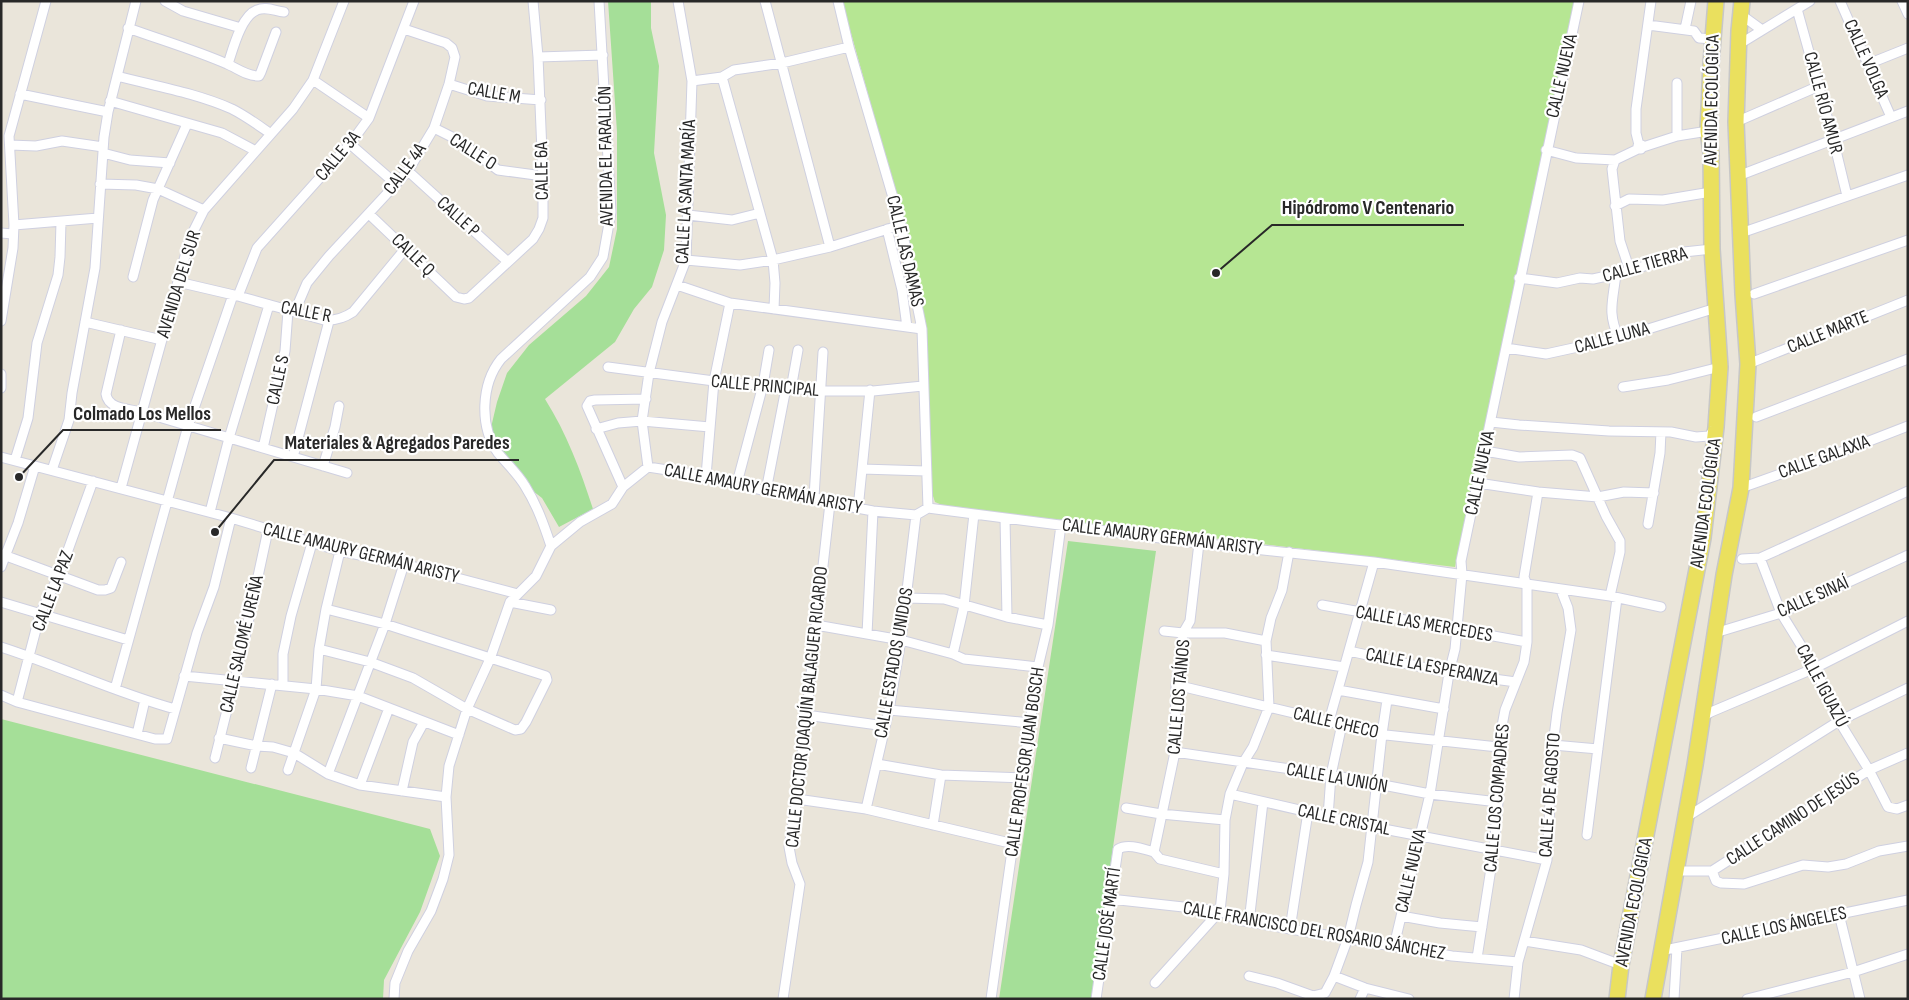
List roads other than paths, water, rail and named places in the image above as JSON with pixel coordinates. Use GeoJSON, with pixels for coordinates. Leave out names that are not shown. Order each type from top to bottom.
{"type":"FeatureCollection","features":[{"type":"Feature","properties":{"kind":"main road","name":"AVENIDA ECOLÓGICA"},"geometry":{"type":"LineString","coordinates":[[1617,999],[1621,965],[1703,538],[1716,427],[1720,367],[1712,249],[1711,153],[1708,131],[1716,1]]}},
{"type":"Feature","properties":{"kind":"main road","name":"AVENIDA ECOLÓGICA"},"geometry":{"type":"LineString","coordinates":[[1653,999],[1741,488],[1748,364],[1736,122],[1741,8]]}},
{"type":"Feature","properties":{"kind":"street"},"geometry":{"type":"LineString","coordinates":[[1,321],[10,275],[14,230],[7,139],[46,1]]}},
{"type":"Feature","properties":{"kind":"street"},"geometry":{"type":"LineString","coordinates":[[165,1],[183,11],[241,28]]}},
{"type":"Feature","properties":{"kind":"street","name":"AVENIDA DEL SUR"},"geometry":{"type":"LineString","coordinates":[[120,488],[190,238],[204,210],[293,108],[314,80],[344,1]]}},
{"type":"Feature","properties":{"kind":"street","name":"CALLE 3A"},"geometry":{"type":"LineString","coordinates":[[115,689],[188,426],[235,296],[257,248],[350,144],[369,118],[414,1]]}},
{"type":"Feature","properties":{"kind":"street","name":"CALLE 6A"},"geometry":{"type":"LineString","coordinates":[[456,297],[469,298],[533,239],[543,218],[541,100],[533,1]]}},
{"type":"Feature","properties":{"kind":"street","name":"AVENIDA EL FARALLÓN"},"geometry":{"type":"LineString","coordinates":[[551,546],[545,525],[532,497],[519,477],[493,445],[486,429],[485,406],[490,381],[495,367],[501,359],[590,277],[603,257],[611,212],[599,1]]}},
{"type":"Feature","properties":{"kind":"street","name":"CALLE LA SANTA MARÍA"},"geometry":{"type":"LineString","coordinates":[[648,467],[642,421],[649,373],[662,322],[686,260],[692,81],[678,1]]}},
{"type":"Feature","properties":{"kind":"street"},"geometry":{"type":"LineString","coordinates":[[765,1],[830,246]]}},
{"type":"Feature","properties":{"kind":"street","name":"CALLE LAS DAMAS"},"geometry":{"type":"LineString","coordinates":[[838,1],[849,47],[901,225],[922,330],[928,508]]}},
{"type":"Feature","properties":{"kind":"street","name":"CALLE NUEVA"},"geometry":{"type":"LineString","coordinates":[[1394,946],[1430,794],[1449,673],[1456,649],[1462,574],[1461,561],[1519,278],[1579,1]]}},
{"type":"Feature","properties":{"kind":"street"},"geometry":{"type":"LineString","coordinates":[[1640,147],[1636,133],[1636,109],[1651,1]]}},
{"type":"Feature","properties":{"kind":"street"},"geometry":{"type":"LineString","coordinates":[[1684,29],[1691,1]]}},
{"type":"Feature","properties":{"kind":"street"},"geometry":{"type":"LineString","coordinates":[[1738,45],[1810,1]]}},
{"type":"Feature","properties":{"kind":"street","name":"CALLE VOLGA"},"geometry":{"type":"LineString","coordinates":[[1840,1],[1891,116]]}},
{"type":"Feature","properties":{"kind":"street"},"geometry":{"type":"LineString","coordinates":[[1902,1],[1908,14]]}},
{"type":"Feature","properties":{"kind":"street"},"geometry":{"type":"LineString","coordinates":[[52,470],[69,420],[95,268],[100,184],[108,112],[128,28],[132,2]]}},
{"type":"Feature","properties":{"kind":"street"},"geometry":{"type":"LineString","coordinates":[[228,64],[241,28],[257,6],[284,12]]}},
{"type":"Feature","properties":{"kind":"street"},"geometry":{"type":"LineString","coordinates":[[1741,8],[1762,30]]}},
{"type":"Feature","properties":{"kind":"street","name":"CALLE RÍO AMUR"},"geometry":{"type":"LineString","coordinates":[[1797,9],[1847,196]]}},
{"type":"Feature","properties":{"kind":"street"},"geometry":{"type":"LineString","coordinates":[[1648,25],[1695,31],[1699,38],[1713,39]]}},
{"type":"Feature","properties":{"kind":"street"},"geometry":{"type":"LineString","coordinates":[[128,28],[228,64],[246,74],[259,76],[276,32]]}},
{"type":"Feature","properties":{"kind":"street","name":"CALLE 4A"},"geometry":{"type":"LineString","coordinates":[[288,311],[299,302],[307,283],[314,273],[408,171],[434,128],[455,57],[452,48],[446,43],[404,29]]}},
{"type":"Feature","properties":{"kind":"street"},"geometry":{"type":"LineString","coordinates":[[692,81],[722,77],[734,70],[782,63],[849,47]]}},
{"type":"Feature","properties":{"kind":"street"},"geometry":{"type":"LineString","coordinates":[[1868,64],[1908,48]]}},
{"type":"Feature","properties":{"kind":"street"},"geometry":{"type":"LineString","coordinates":[[538,57],[603,55]]}},
{"type":"Feature","properties":{"kind":"street"},"geometry":{"type":"LineString","coordinates":[[117,76],[215,103],[249,119],[271,134]]}},
{"type":"Feature","properties":{"kind":"street"},"geometry":{"type":"LineString","coordinates":[[722,77],[773,260],[775,283],[774,309]]}},
{"type":"Feature","properties":{"kind":"street"},"geometry":{"type":"LineString","coordinates":[[314,80],[369,118]]}},
{"type":"Feature","properties":{"kind":"street"},"geometry":{"type":"LineString","coordinates":[[1677,83],[1677,136]]}},
{"type":"Feature","properties":{"kind":"street","name":"CALLE M"},"geometry":{"type":"LineString","coordinates":[[448,84],[487,96],[541,100]]}},
{"type":"Feature","properties":{"kind":"street"},"geometry":{"type":"LineString","coordinates":[[1736,122],[1819,86]]}},
{"type":"Feature","properties":{"kind":"street"},"geometry":{"type":"LineString","coordinates":[[20,94],[108,112]]}},
{"type":"Feature","properties":{"kind":"street"},"geometry":{"type":"LineString","coordinates":[[110,100],[231,137],[256,151]]}},
{"type":"Feature","properties":{"kind":"street"},"geometry":{"type":"LineString","coordinates":[[1738,176],[1833,138],[1908,111]]}},
{"type":"Feature","properties":{"kind":"street"},"geometry":{"type":"LineString","coordinates":[[133,277],[158,189],[187,124]]}},
{"type":"Feature","properties":{"kind":"street","name":"CALLE O"},"geometry":{"type":"LineString","coordinates":[[434,128],[458,140],[498,170],[543,176]]}},
{"type":"Feature","properties":{"kind":"street"},"geometry":{"type":"LineString","coordinates":[[1546,150],[1576,158],[1615,160],[1640,147],[1677,136],[1708,131]]}},
{"type":"Feature","properties":{"kind":"street"},"geometry":{"type":"LineString","coordinates":[[7,139],[36,146],[62,141],[103,150],[130,160],[170,163]]}},
{"type":"Feature","properties":{"kind":"street"},"geometry":{"type":"LineString","coordinates":[[350,144],[396,184]]}},
{"type":"Feature","properties":{"kind":"street"},"geometry":{"type":"LineString","coordinates":[[1615,160],[1612,168],[1615,206],[1620,241],[1630,271]]}},
{"type":"Feature","properties":{"kind":"street","name":"CALLE P"},"geometry":{"type":"LineString","coordinates":[[408,171],[508,262]]}},
{"type":"Feature","properties":{"kind":"street"},"geometry":{"type":"LineString","coordinates":[[1741,233],[1908,175]]}},
{"type":"Feature","properties":{"kind":"street"},"geometry":{"type":"LineString","coordinates":[[100,184],[136,185],[158,189],[204,210]]}},
{"type":"Feature","properties":{"kind":"street"},"geometry":{"type":"LineString","coordinates":[[1615,206],[1629,199],[1663,200],[1711,192]]}},
{"type":"Feature","properties":{"kind":"street"},"geometry":{"type":"LineString","coordinates":[[688,215],[732,220],[760,213]]}},
{"type":"Feature","properties":{"kind":"street","name":"CALLE Q"},"geometry":{"type":"LineString","coordinates":[[369,214],[456,297]]}},
{"type":"Feature","properties":{"kind":"street"},"geometry":{"type":"LineString","coordinates":[[1,234],[61,222],[98,218]]}},
{"type":"Feature","properties":{"kind":"street"},"geometry":{"type":"LineString","coordinates":[[15,460],[28,418],[37,343],[58,274],[61,222]]}},
{"type":"Feature","properties":{"kind":"street"},"geometry":{"type":"LineString","coordinates":[[686,260],[740,265],[773,260],[830,246],[901,225]]}},
{"type":"Feature","properties":{"kind":"street"},"geometry":{"type":"LineString","coordinates":[[887,229],[902,290],[907,327]]}},
{"type":"Feature","properties":{"kind":"street"},"geometry":{"type":"LineString","coordinates":[[1754,294],[1908,240]]}},
{"type":"Feature","properties":{"kind":"street","name":"CALLE R"},"geometry":{"type":"LineString","coordinates":[[178,282],[329,320],[345,317],[353,312],[405,249]]}},
{"type":"Feature","properties":{"kind":"street","name":"CALLE TIERRA"},"geometry":{"type":"LineString","coordinates":[[1519,278],[1557,283],[1580,278],[1593,279],[1630,271],[1684,252],[1712,249]]}},
{"type":"Feature","properties":{"kind":"street"},"geometry":{"type":"LineString","coordinates":[[1616,274],[1611,312],[1613,326],[1619,338]]}},
{"type":"Feature","properties":{"kind":"street"},"geometry":{"type":"LineString","coordinates":[[677,285],[730,302],[922,330]]}},
{"type":"Feature","properties":{"kind":"street","name":"CALLE MARTE"},"geometry":{"type":"LineString","coordinates":[[1748,364],[1908,300]]}},
{"type":"Feature","properties":{"kind":"street"},"geometry":{"type":"LineString","coordinates":[[706,476],[714,381],[730,302]]}},
{"type":"Feature","properties":{"kind":"street"},"geometry":{"type":"LineString","coordinates":[[210,512],[229,438],[268,305]]}},
{"type":"Feature","properties":{"kind":"street","name":"CALLE LUNA"},"geometry":{"type":"LineString","coordinates":[[1506,348],[1546,354],[1619,338],[1716,308]]}},
{"type":"Feature","properties":{"kind":"street","name":"CALLE S"},"geometry":{"type":"LineString","coordinates":[[263,448],[285,351],[288,311]]}},
{"type":"Feature","properties":{"kind":"street"},"geometry":{"type":"LineString","coordinates":[[293,458],[329,320]]}},
{"type":"Feature","properties":{"kind":"street"},"geometry":{"type":"LineString","coordinates":[[85,322],[162,340]]}},
{"type":"Feature","properties":{"kind":"street"},"geometry":{"type":"LineString","coordinates":[[121,330],[106,394],[110,405],[142,412],[347,474]]}},
{"type":"Feature","properties":{"kind":"street"},"geometry":{"type":"LineString","coordinates":[[736,483],[763,385],[769,350]]}},
{"type":"Feature","properties":{"kind":"street"},"geometry":{"type":"LineString","coordinates":[[766,491],[798,350]]}},
{"type":"Feature","properties":{"kind":"street"},"geometry":{"type":"LineString","coordinates":[[814,497],[823,352]]}},
{"type":"Feature","properties":{"kind":"street"},"geometry":{"type":"LineString","coordinates":[[1756,417],[1908,359]]}},
{"type":"Feature","properties":{"kind":"street","name":"CALLE PRINCIPAL"},"geometry":{"type":"LineString","coordinates":[[608,366],[714,381],[821,391],[923,386]]}},
{"type":"Feature","properties":{"kind":"street"},"geometry":{"type":"LineString","coordinates":[[1623,387],[1668,380],[1720,367]]}},
{"type":"Feature","properties":{"kind":"street"},"geometry":{"type":"LineString","coordinates":[[1,374],[1,388]]}},
{"type":"Feature","properties":{"kind":"street"},"geometry":{"type":"LineString","coordinates":[[858,509],[870,390]]}},
{"type":"Feature","properties":{"kind":"street"},"geometry":{"type":"LineString","coordinates":[[623,487],[587,406],[590,401],[594,400],[646,399]]}},
{"type":"Feature","properties":{"kind":"street"},"geometry":{"type":"LineString","coordinates":[[323,466],[335,427],[339,406]]}},
{"type":"Feature","properties":{"kind":"street"},"geometry":{"type":"LineString","coordinates":[[596,429],[618,423],[642,421],[710,428]]}},
{"type":"Feature","properties":{"kind":"street"},"geometry":{"type":"LineString","coordinates":[[1491,422],[1609,431],[1671,432],[1702,437],[1709,436],[1716,427]]}},
{"type":"Feature","properties":{"kind":"street","name":"CALLE GALAXIA"},"geometry":{"type":"LineString","coordinates":[[1741,488],[1908,426]]}},
{"type":"Feature","properties":{"kind":"street"},"geometry":{"type":"LineString","coordinates":[[1648,524],[1660,454],[1661,432]]}},
{"type":"Feature","properties":{"kind":"street"},"geometry":{"type":"LineString","coordinates":[[1484,451],[1519,457],[1572,455],[1580,458],[1621,546],[1613,597],[1598,749],[1587,835]]}},
{"type":"Feature","properties":{"kind":"street","name":"CALLE AMAURY GERMÁN ARISTY"},"geometry":{"type":"LineString","coordinates":[[1,457],[210,512],[340,551],[404,564],[518,594],[536,576],[551,546],[580,522],[612,504],[623,487],[648,467],[706,476],[766,491],[814,497],[830,503],[858,509],[916,515]]}},
{"type":"Feature","properties":{"kind":"street"},"geometry":{"type":"LineString","coordinates":[[1,567],[3,555],[18,523],[35,466]]}},
{"type":"Feature","properties":{"kind":"street"},"geometry":{"type":"LineString","coordinates":[[862,469],[926,472]]}},
{"type":"Feature","properties":{"kind":"street","name":"CALLE LA PAZ"},"geometry":{"type":"LineString","coordinates":[[17,702],[40,614],[59,575],[93,481]]}},
{"type":"Feature","properties":{"kind":"street"},"geometry":{"type":"LineString","coordinates":[[1478,483],[1538,492],[1598,497],[1624,492],[1654,493]]}},
{"type":"Feature","properties":{"kind":"street"},"geometry":{"type":"LineString","coordinates":[[1742,559],[1760,558],[1908,491]]}},
{"type":"Feature","properties":{"kind":"street","name":"CALLE LOS COMPADRES"},"geometry":{"type":"LineString","coordinates":[[1477,958],[1494,849],[1498,802],[1498,747],[1505,710],[1524,662],[1527,642],[1527,585],[1524,577],[1538,492]]}},
{"type":"Feature","properties":{"kind":"street","name":"CALLE DOCTOR JOAQUÍN BALAGUER RICARDO"},"geometry":{"type":"LineString","coordinates":[[783,999],[800,884],[792,863],[789,848],[797,799],[830,503]]}},
{"type":"Feature","properties":{"kind":"street"},"geometry":{"type":"LineString","coordinates":[[916,515],[928,508]]}},
{"type":"Feature","properties":{"kind":"street","name":"CALLE AMAURY GERMÁN ARISTY"},"geometry":{"type":"LineString","coordinates":[[928,508],[1199,543],[1374,562],[1613,597],[1661,607]]}},
{"type":"Feature","properties":{"kind":"street"},"geometry":{"type":"LineString","coordinates":[[867,634],[873,511]]}},
{"type":"Feature","properties":{"kind":"street"},"geometry":{"type":"LineString","coordinates":[[953,654],[964,606],[974,514]]}},
{"type":"Feature","properties":{"kind":"street","name":"CALLE ESTADOS UNIDOS"},"geometry":{"type":"LineString","coordinates":[[866,809],[889,710],[901,640],[916,515]]}},
{"type":"Feature","properties":{"kind":"street"},"geometry":{"type":"LineString","coordinates":[[1,695],[17,702],[136,734],[155,739],[167,739],[197,633],[214,587],[231,518]]}},
{"type":"Feature","properties":{"kind":"street"},"geometry":{"type":"LineString","coordinates":[[1006,518],[1007,617]]}},
{"type":"Feature","properties":{"kind":"street","name":"CALLE PROFESOR JUAN BOSCH"},"geometry":{"type":"LineString","coordinates":[[991,999],[1038,667],[1048,625],[1061,525]]}},
{"type":"Feature","properties":{"kind":"street","name":"CALLE SALOMÉ UREÑA"},"geometry":{"type":"LineString","coordinates":[[215,758],[244,646],[268,530]]}},
{"type":"Feature","properties":{"kind":"street"},"geometry":{"type":"LineString","coordinates":[[283,685],[283,654],[291,616],[312,543]]}},
{"type":"Feature","properties":{"kind":"street","name":"CALLE LOS TAÍNOS"},"geometry":{"type":"LineString","coordinates":[[1154,852],[1175,752],[1176,686],[1183,634],[1190,621],[1199,543]]}},
{"type":"Feature","properties":{"kind":"street"},"geometry":{"type":"LineString","coordinates":[[288,770],[316,689],[318,649],[340,551]]}},
{"type":"Feature","properties":{"kind":"street"},"geometry":{"type":"LineString","coordinates":[[1155,983],[1220,911],[1224,874],[1225,820],[1230,794],[1243,763],[1253,747],[1269,707],[1266,641],[1271,618],[1282,590],[1289,552]]}},
{"type":"Feature","properties":{"kind":"street","name":"CALLE SINAÍ"},"geometry":{"type":"LineString","coordinates":[[1715,633],[1781,613],[1908,554]]}},
{"type":"Feature","properties":{"kind":"street"},"geometry":{"type":"LineString","coordinates":[[3,555],[98,590],[111,588],[121,562]]}},
{"type":"Feature","properties":{"kind":"street","name":"CALLE IGUAZÚ"},"geometry":{"type":"LineString","coordinates":[[1760,558],[1781,613],[1814,668],[1839,721],[1869,770],[1888,807],[1897,810],[1908,805]]}},
{"type":"Feature","properties":{"kind":"street"},"geometry":{"type":"LineString","coordinates":[[1329,722],[1374,562]]}},
{"type":"Feature","properties":{"kind":"street"},"geometry":{"type":"LineString","coordinates":[[328,774],[385,624],[404,564]]}},
{"type":"Feature","properties":{"kind":"street","name":"CALLE 4 DE AGOSTO"},"geometry":{"type":"LineString","coordinates":[[1514,999],[1518,962],[1547,860],[1553,745],[1571,630],[1568,608],[1561,590]]}},
{"type":"Feature","properties":{"kind":"street"},"geometry":{"type":"LineString","coordinates":[[394,999],[395,983],[408,951],[430,911],[443,879],[449,855],[446,797],[449,766],[467,710],[490,659],[510,602],[518,594]]}},
{"type":"Feature","properties":{"kind":"street"},"geometry":{"type":"LineString","coordinates":[[906,598],[944,599],[1007,617],[1048,625]]}},
{"type":"Feature","properties":{"kind":"street"},"geometry":{"type":"LineString","coordinates":[[1,602],[128,640]]}},
{"type":"Feature","properties":{"kind":"street"},"geometry":{"type":"LineString","coordinates":[[510,602],[551,610]]}},
{"type":"Feature","properties":{"kind":"street","name":"CALLE LAS MERCEDES"},"geometry":{"type":"LineString","coordinates":[[1322,605],[1456,631],[1527,642]]}},
{"type":"Feature","properties":{"kind":"street"},"geometry":{"type":"LineString","coordinates":[[318,649],[370,662],[414,678],[467,710],[515,730],[521,729],[526,722],[547,680],[546,676],[385,624],[326,609]]}},
{"type":"Feature","properties":{"kind":"street"},"geometry":{"type":"LineString","coordinates":[[1702,717],[1814,668],[1908,622]]}},
{"type":"Feature","properties":{"kind":"street"},"geometry":{"type":"LineString","coordinates":[[816,625],[901,640],[953,654],[964,659],[1038,667]]}},
{"type":"Feature","properties":{"kind":"street"},"geometry":{"type":"LineString","coordinates":[[1164,631],[1183,634],[1225,633],[1266,641]]}},
{"type":"Feature","properties":{"kind":"street"},"geometry":{"type":"LineString","coordinates":[[1,647],[30,656],[145,700],[175,708]]}},
{"type":"Feature","properties":{"kind":"street","name":"CALLE LA ESPERANZA"},"geometry":{"type":"LineString","coordinates":[[1349,651],[1449,673],[1516,682]]}},
{"type":"Feature","properties":{"kind":"street","name":"CALLE LA ESPERANZA"},"geometry":{"type":"LineString","coordinates":[[1266,655],[1344,667]]}},
{"type":"Feature","properties":{"kind":"street"},"geometry":{"type":"LineString","coordinates":[[184,676],[283,685],[358,696],[459,735]]}},
{"type":"Feature","properties":{"kind":"street"},"geometry":{"type":"LineString","coordinates":[[251,768],[272,684]]}},
{"type":"Feature","properties":{"kind":"street","name":"CALLE CHECO"},"geometry":{"type":"LineString","coordinates":[[1176,686],[1382,734],[1498,747]]}},
{"type":"Feature","properties":{"kind":"street"},"geometry":{"type":"LineString","coordinates":[[1685,818],[1839,721],[1908,688]]}},
{"type":"Feature","properties":{"kind":"street"},"geometry":{"type":"LineString","coordinates":[[1338,690],[1444,710]]}},
{"type":"Feature","properties":{"kind":"street"},"geometry":{"type":"LineString","coordinates":[[136,734],[145,700]]}},
{"type":"Feature","properties":{"kind":"street"},"geometry":{"type":"LineString","coordinates":[[1249,976],[1277,983],[1312,997],[1325,993],[1334,976],[1348,938],[1368,862],[1387,700]]}},
{"type":"Feature","properties":{"kind":"street"},"geometry":{"type":"LineString","coordinates":[[360,784],[389,708]]}},
{"type":"Feature","properties":{"kind":"street"},"geometry":{"type":"LineString","coordinates":[[889,710],[1031,723]]}},
{"type":"Feature","properties":{"kind":"street"},"geometry":{"type":"LineString","coordinates":[[806,715],[885,726]]}},
{"type":"Feature","properties":{"kind":"street"},"geometry":{"type":"LineString","coordinates":[[402,791],[413,742],[424,722]]}},
{"type":"Feature","properties":{"kind":"street"},"geometry":{"type":"LineString","coordinates":[[1328,817],[1331,775],[1342,724]]}},
{"type":"Feature","properties":{"kind":"street"},"geometry":{"type":"LineString","coordinates":[[219,738],[257,746],[273,747],[294,753],[328,774],[360,784],[446,797]]}},
{"type":"Feature","properties":{"kind":"street"},"geometry":{"type":"LineString","coordinates":[[1553,745],[1598,749]]}},
{"type":"Feature","properties":{"kind":"street","name":"CALLE LA UNIÓN"},"geometry":{"type":"LineString","coordinates":[[1175,752],[1331,775],[1430,794],[1498,802]]}},
{"type":"Feature","properties":{"kind":"street","name":"CALLE CAMINO DE JESÚS"},"geometry":{"type":"LineString","coordinates":[[1676,871],[1712,871],[1869,770],[1908,753]]}},
{"type":"Feature","properties":{"kind":"street"},"geometry":{"type":"LineString","coordinates":[[877,764],[941,775],[1023,778]]}},
{"type":"Feature","properties":{"kind":"street"},"geometry":{"type":"LineString","coordinates":[[933,825],[941,775]]}},
{"type":"Feature","properties":{"kind":"street","name":"CALLE CRISTAL"},"geometry":{"type":"LineString","coordinates":[[1230,794],[1373,827],[1547,860]]}},
{"type":"Feature","properties":{"kind":"street"},"geometry":{"type":"LineString","coordinates":[[797,799],[866,809],[1014,844]]}},
{"type":"Feature","properties":{"kind":"street"},"geometry":{"type":"LineString","coordinates":[[1249,922],[1263,802]]}},
{"type":"Feature","properties":{"kind":"street"},"geometry":{"type":"LineString","coordinates":[[1126,808],[1161,814],[1225,820]]}},
{"type":"Feature","properties":{"kind":"street"},"geometry":{"type":"LineString","coordinates":[[1290,929],[1308,812]]}},
{"type":"Feature","properties":{"kind":"street","name":"CALLE JOSÉ MARTÍ"},"geometry":{"type":"LineString","coordinates":[[1096,999],[1118,849],[1122,846],[1128,846],[1154,852]]}},
{"type":"Feature","properties":{"kind":"street"},"geometry":{"type":"LineString","coordinates":[[1712,871],[1716,881],[1744,884],[1803,866],[1828,867],[1846,864],[1879,851],[1908,846]]}},
{"type":"Feature","properties":{"kind":"street"},"geometry":{"type":"LineString","coordinates":[[1154,852],[1160,859],[1224,874]]}},
{"type":"Feature","properties":{"kind":"street","name":"CALLE FRANCISCO DEL ROSARIO SÁNCHEZ"},"geometry":{"type":"LineString","coordinates":[[1110,899],[1220,911],[1238,920],[1249,922],[1394,946],[1518,962]]}},
{"type":"Feature","properties":{"kind":"street","name":"CALLE LOS ÁNGELES"},"geometry":{"type":"LineString","coordinates":[[1660,951],[1908,900]]}},
{"type":"Feature","properties":{"kind":"street"},"geometry":{"type":"LineString","coordinates":[[1839,914],[1860,999]]}},
{"type":"Feature","properties":{"kind":"street"},"geometry":{"type":"LineString","coordinates":[[1401,916],[1440,923],[1482,927]]}},
{"type":"Feature","properties":{"kind":"street"},"geometry":{"type":"LineString","coordinates":[[1524,941],[1581,950],[1621,965]]}},
{"type":"Feature","properties":{"kind":"street"},"geometry":{"type":"LineString","coordinates":[[1674,999],[1677,948]]}},
{"type":"Feature","properties":{"kind":"street"},"geometry":{"type":"LineString","coordinates":[[1747,999],[1853,972],[1908,954]]}},
{"type":"Feature","properties":{"kind":"street"},"geometry":{"type":"LineString","coordinates":[[1334,976],[1365,988],[1409,999]]}},
{"type":"Feature","properties":{"kind":"street"},"geometry":{"type":"LineString","coordinates":[[1360,999],[1365,988]]}},
{"type":"Feature","properties":{"kind":"place","name":"Hipódromo V Centenario"},"geometry":{"type":"Point","coordinates":[1216,273]}},
{"type":"Feature","properties":{"kind":"place","name":"Colmado Los Mellos"},"geometry":{"type":"Point","coordinates":[19,477]}},
{"type":"Feature","properties":{"kind":"place","name":"Materiales & Agregados Paredes"},"geometry":{"type":"Point","coordinates":[215,532]}}]}
